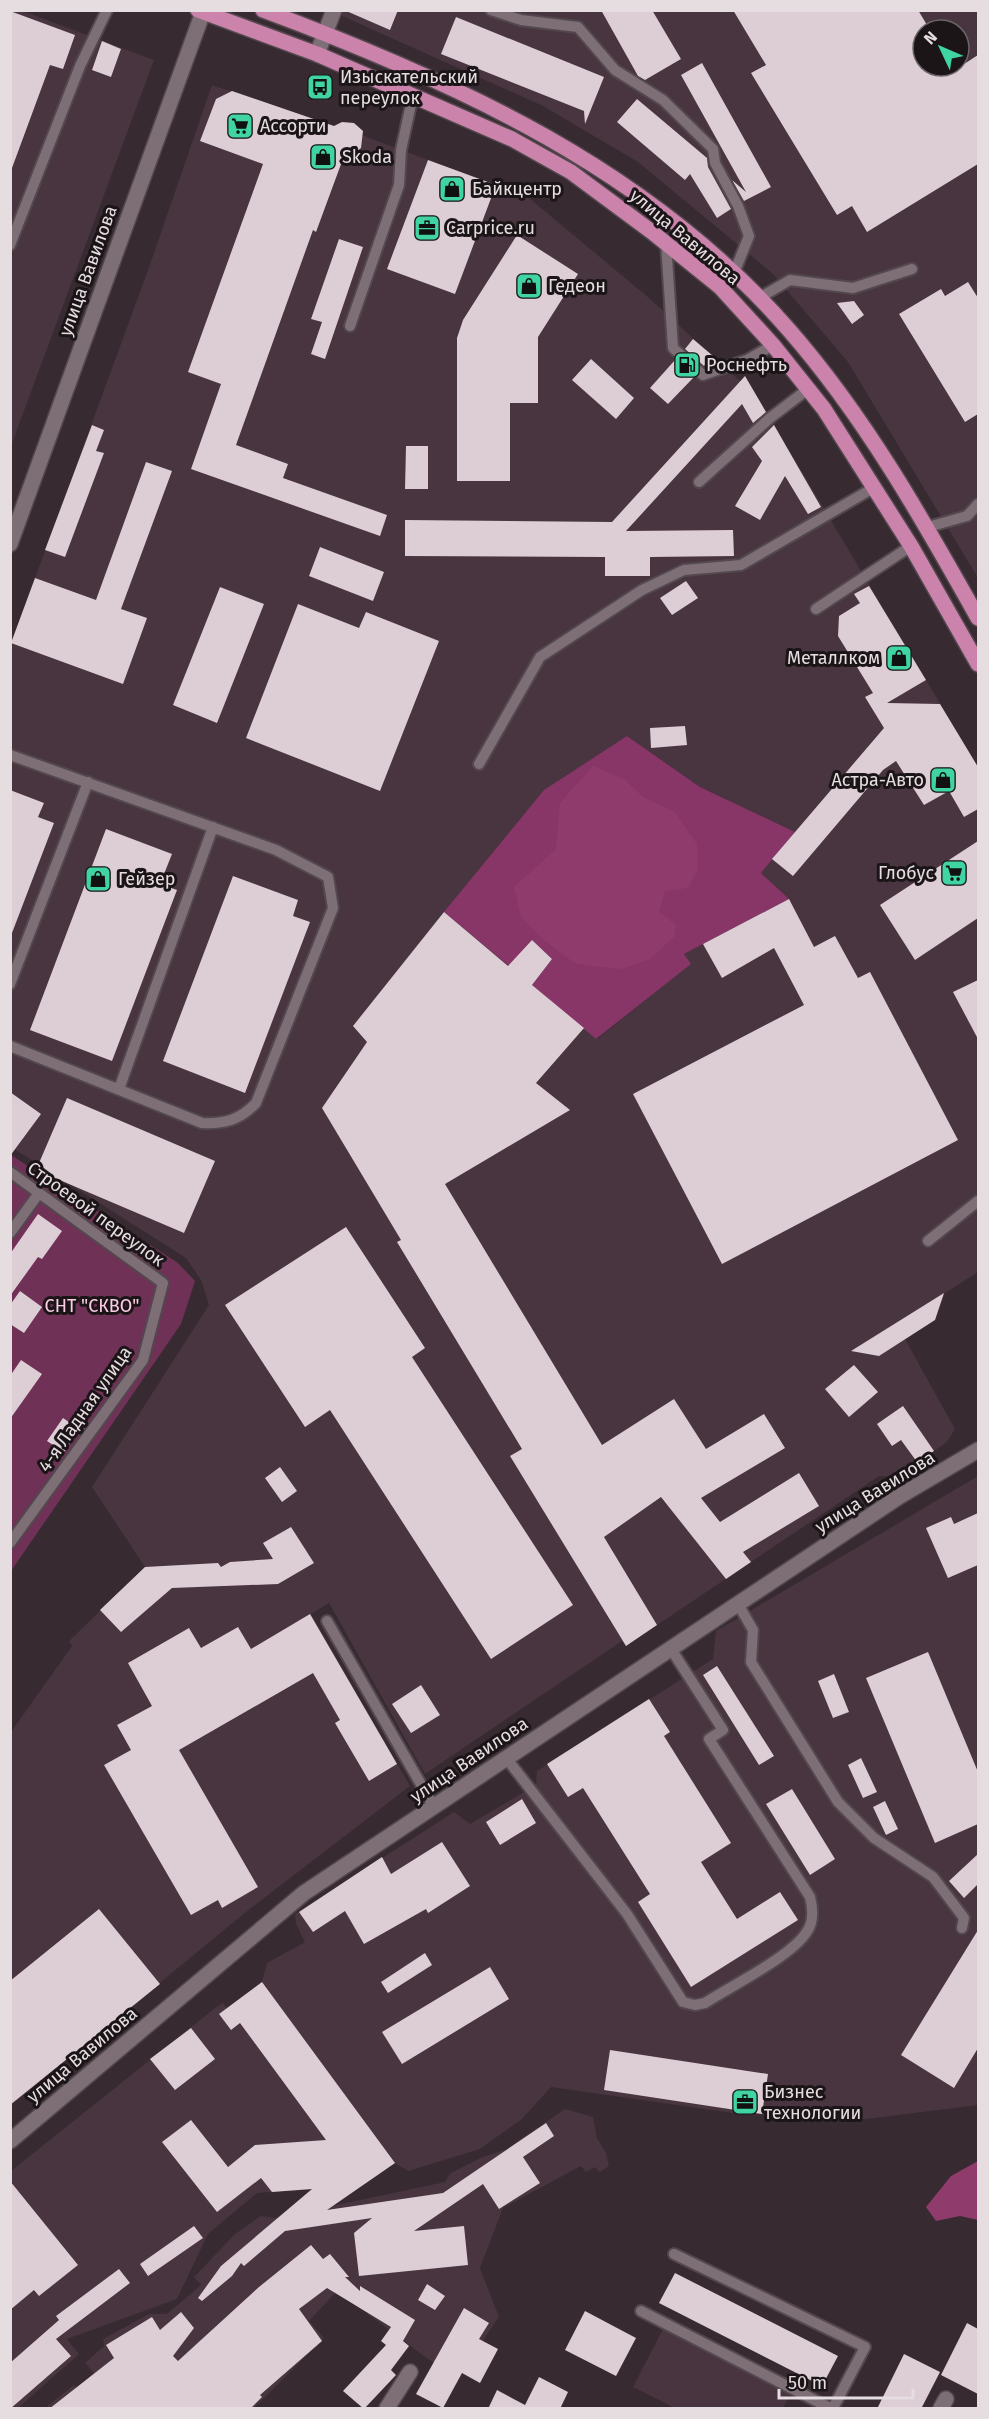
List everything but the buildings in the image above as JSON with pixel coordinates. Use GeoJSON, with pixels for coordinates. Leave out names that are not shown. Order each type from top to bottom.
{"type":"FeatureCollection","features":[{"type":"Feature","properties":{"kind":"main road","name":"улица Вавилова"},"geometry":{"type":"LineString","coordinates":[[263,10],[325,33],[474,98],[581,155],[662,213],[734,273],[790,330],[843,398],[928,527],[978,618]]}},
{"type":"Feature","properties":{"kind":"main road","name":"улица Вавилова"},"geometry":{"type":"LineString","coordinates":[[201,11],[317,54],[512,139],[571,172],[666,243],[720,288],[773,345],[808,389],[875,487],[978,664]]}},
{"type":"Feature","properties":{"kind":"street"},"geometry":{"type":"LineString","coordinates":[[317,54],[334,10]]}},
{"type":"Feature","properties":{"kind":"street","name":"улица Вавилова"},"geometry":{"type":"LineString","coordinates":[[10,544],[201,11]]}},
{"type":"Feature","properties":{"kind":"street","name":"улица Вавилова"},"geometry":{"type":"LineString","coordinates":[[10,2141],[304,1893],[900,1496],[978,1450]]}},
{"type":"Feature","properties":{"kind":"street"},"geometry":{"type":"LineString","coordinates":[[387,2409],[410,2372]]}},
{"type":"Feature","properties":{"kind":"lane"},"geometry":{"type":"LineString","coordinates":[[10,245],[80,66],[107,10]]}},
{"type":"Feature","properties":{"kind":"lane"},"geometry":{"type":"LineString","coordinates":[[491,10],[578,27],[615,70],[663,100],[713,149],[715,163],[738,206],[749,236],[734,273]]}},
{"type":"Feature","properties":{"kind":"lane"},"geometry":{"type":"LineString","coordinates":[[350,327],[399,185],[401,150],[413,95]]}},
{"type":"Feature","properties":{"kind":"lane"},"geometry":{"type":"LineString","coordinates":[[666,243],[673,348],[703,375],[747,360],[773,345]]}},
{"type":"Feature","properties":{"kind":"lane"},"geometry":{"type":"LineString","coordinates":[[759,298],[790,280],[853,288],[912,269]]}},
{"type":"Feature","properties":{"kind":"lane"},"geometry":{"type":"LineString","coordinates":[[699,482],[770,418],[808,389]]}},
{"type":"Feature","properties":{"kind":"lane"},"geometry":{"type":"LineString","coordinates":[[479,764],[540,657],[642,590],[684,570],[741,565],[875,487]]}},
{"type":"Feature","properties":{"kind":"lane"},"geometry":{"type":"LineString","coordinates":[[928,527],[967,516],[978,504]]}},
{"type":"Feature","properties":{"kind":"lane"},"geometry":{"type":"LineString","coordinates":[[816,609],[911,546]]}},
{"type":"Feature","properties":{"kind":"lane"},"geometry":{"type":"LineString","coordinates":[[10,755],[276,850],[328,877],[333,908],[256,1103],[243,1117],[220,1124],[202,1123],[10,1046]]}},
{"type":"Feature","properties":{"kind":"lane"},"geometry":{"type":"LineString","coordinates":[[10,984],[88,782]]}},
{"type":"Feature","properties":{"kind":"lane"},"geometry":{"type":"LineString","coordinates":[[119,1089],[213,827]]}},
{"type":"Feature","properties":{"kind":"lane","name":"Строевой переулок"},"geometry":{"type":"LineString","coordinates":[[10,1172],[163,1283]]}},
{"type":"Feature","properties":{"kind":"lane"},"geometry":{"type":"LineString","coordinates":[[10,1233],[39,1193]]}},
{"type":"Feature","properties":{"kind":"lane"},"geometry":{"type":"LineString","coordinates":[[928,1240],[978,1201]]}},
{"type":"Feature","properties":{"kind":"lane","name":"4-я Ладная улица"},"geometry":{"type":"LineString","coordinates":[[10,1543],[143,1360],[163,1283]]}},
{"type":"Feature","properties":{"kind":"lane"},"geometry":{"type":"LineString","coordinates":[[738,1605],[753,1630],[751,1662],[838,1802],[873,1838],[933,1877],[963,1918],[962,1928]]}},
{"type":"Feature","properties":{"kind":"lane"},"geometry":{"type":"LineString","coordinates":[[327,1621],[434,1807]]}},
{"type":"Feature","properties":{"kind":"lane"},"geometry":{"type":"LineString","coordinates":[[507,1758],[627,1914],[683,2002],[695,2005],[705,2003],[795,1945],[807,1932],[812,1917],[810,1897],[709,1739],[723,1730],[671,1649]]}},
{"type":"Feature","properties":{"kind":"lane"},"geometry":{"type":"LineString","coordinates":[[641,2311],[832,2409],[865,2348],[674,2254]]}},
{"type":"Feature","properties":{"kind":"shaded area"},"geometry":{"type":"Polygon","coordinates":[[[20,10],[154,60],[11,446],[10,11],[20,10]]]}},
{"type":"Feature","properties":{"kind":"shaded area"},"geometry":{"type":"Polygon","coordinates":[[[342,10],[978,11],[978,578],[848,362],[772,273],[638,162],[543,106],[340,15],[342,10]]]}},
{"type":"Feature","properties":{"kind":"shaded area"},"geometry":{"type":"Polygon","coordinates":[[[212,85],[364,136],[529,198],[649,298],[740,381],[746,378],[978,767],[978,1272],[945,1293],[935,1320],[905,1339],[955,1429],[947,1442],[896,1477],[879,1476],[626,1646],[622,1641],[425,1774],[329,1603],[311,1614],[410,1786],[246,1912],[11,2105],[11,1732],[72,1646],[69,1641],[145,1567],[92,1487],[209,1305],[201,1280],[186,1258],[11,1147],[10,646],[147,273],[212,85]],[[627,736],[532,940],[552,959],[532,985],[597,1039],[690,964],[684,954],[788,899],[761,873],[795,832],[700,787],[627,736]]]}},
{"type":"Feature","properties":{"kind":"shaded area"},"geometry":{"type":"Polygon","coordinates":[[[627,736],[700,787],[795,832],[761,873],[789,899],[684,954],[691,964],[596,1039],[532,985],[552,959],[532,940],[509,966],[444,912],[544,790],[627,736]]]}},
{"type":"Feature","properties":{"kind":"shaded area"},"geometry":{"type":"Polygon","coordinates":[[[593,766],[624,779],[643,797],[675,812],[697,844],[698,869],[688,888],[665,891],[659,912],[676,925],[674,937],[650,959],[622,969],[576,964],[545,941],[521,917],[514,887],[556,849],[560,803],[593,766]]]}},
{"type":"Feature","properties":{"kind":"shaded area"},"geometry":{"type":"Polygon","coordinates":[[[978,1476],[978,2105],[842,2122],[821,2118],[733,2113],[551,2087],[522,2119],[480,2149],[408,2171],[395,2163],[362,2186],[257,2193],[208,2234],[177,2299],[67,2339],[79,2354],[18,2408],[11,2408],[11,2171],[215,2008],[223,2003],[227,2008],[262,1982],[267,1963],[305,1942],[296,1924],[295,1914],[454,1812],[470,1824],[536,1785],[537,1771],[713,1659],[716,1631],[978,1476]]]}},
{"type":"Feature","properties":{"kind":"shaded area"},"geometry":{"type":"Polygon","coordinates":[[[565,2109],[593,2117],[597,2138],[606,2153],[609,2166],[600,2172],[595,2167],[586,2172],[581,2166],[503,2208],[480,2268],[499,2317],[458,2377],[428,2359],[337,2291],[309,2321],[324,2338],[254,2408],[45,2408],[74,2385],[77,2388],[94,2373],[85,2363],[104,2346],[103,2339],[149,2314],[167,2314],[201,2285],[194,2277],[235,2234],[261,2216],[275,2218],[445,2182],[451,2173],[483,2157],[507,2149],[565,2109]]]}},
{"type":"Feature","properties":{"kind":"shaded area"},"geometry":{"type":"Polygon","coordinates":[[[978,2161],[978,2220],[960,2216],[936,2221],[926,2207],[951,2176],[978,2161]]]}},
{"type":"Feature","properties":{"kind":"shaded area"},"geometry":{"type":"Polygon","coordinates":[[[664,2327],[791,2393],[783,2408],[675,2408],[633,2387],[664,2327]]]}},
{"type":"Feature","properties":{"kind":"green space","name":"СНТ \"СКВО\""},"geometry":{"type":"Polygon","coordinates":[[[11,1155],[178,1263],[195,1281],[181,1324],[11,1571],[11,1155]]]}},
{"type":"Feature","properties":{"kind":"place","name":"Изыскательский переулок"},"geometry":{"type":"Point","coordinates":[320,87]}},
{"type":"Feature","properties":{"kind":"place","name":"Ассорти"},"geometry":{"type":"Point","coordinates":[240,126]}},
{"type":"Feature","properties":{"kind":"place","name":"Skoda"},"geometry":{"type":"Point","coordinates":[323,157]}},
{"type":"Feature","properties":{"kind":"place","name":"Байкцентр"},"geometry":{"type":"Point","coordinates":[452,189]}},
{"type":"Feature","properties":{"kind":"place","name":"Carprice.ru"},"geometry":{"type":"Point","coordinates":[427,228]}},
{"type":"Feature","properties":{"kind":"place","name":"Гедеон"},"geometry":{"type":"Point","coordinates":[529,286]}},
{"type":"Feature","properties":{"kind":"place","name":"Роснефть"},"geometry":{"type":"Point","coordinates":[687,365]}},
{"type":"Feature","properties":{"kind":"place","name":"Металлком"},"geometry":{"type":"Point","coordinates":[899,658]}},
{"type":"Feature","properties":{"kind":"place","name":"Астра-Авто"},"geometry":{"type":"Point","coordinates":[943,780]}},
{"type":"Feature","properties":{"kind":"place","name":"Глобус"},"geometry":{"type":"Point","coordinates":[954,873]}},
{"type":"Feature","properties":{"kind":"place","name":"Гейзер"},"geometry":{"type":"Point","coordinates":[98,879]}},
{"type":"Feature","properties":{"kind":"place","name":"Бизнес технологии"},"geometry":{"type":"Point","coordinates":[745,2102]}}]}
